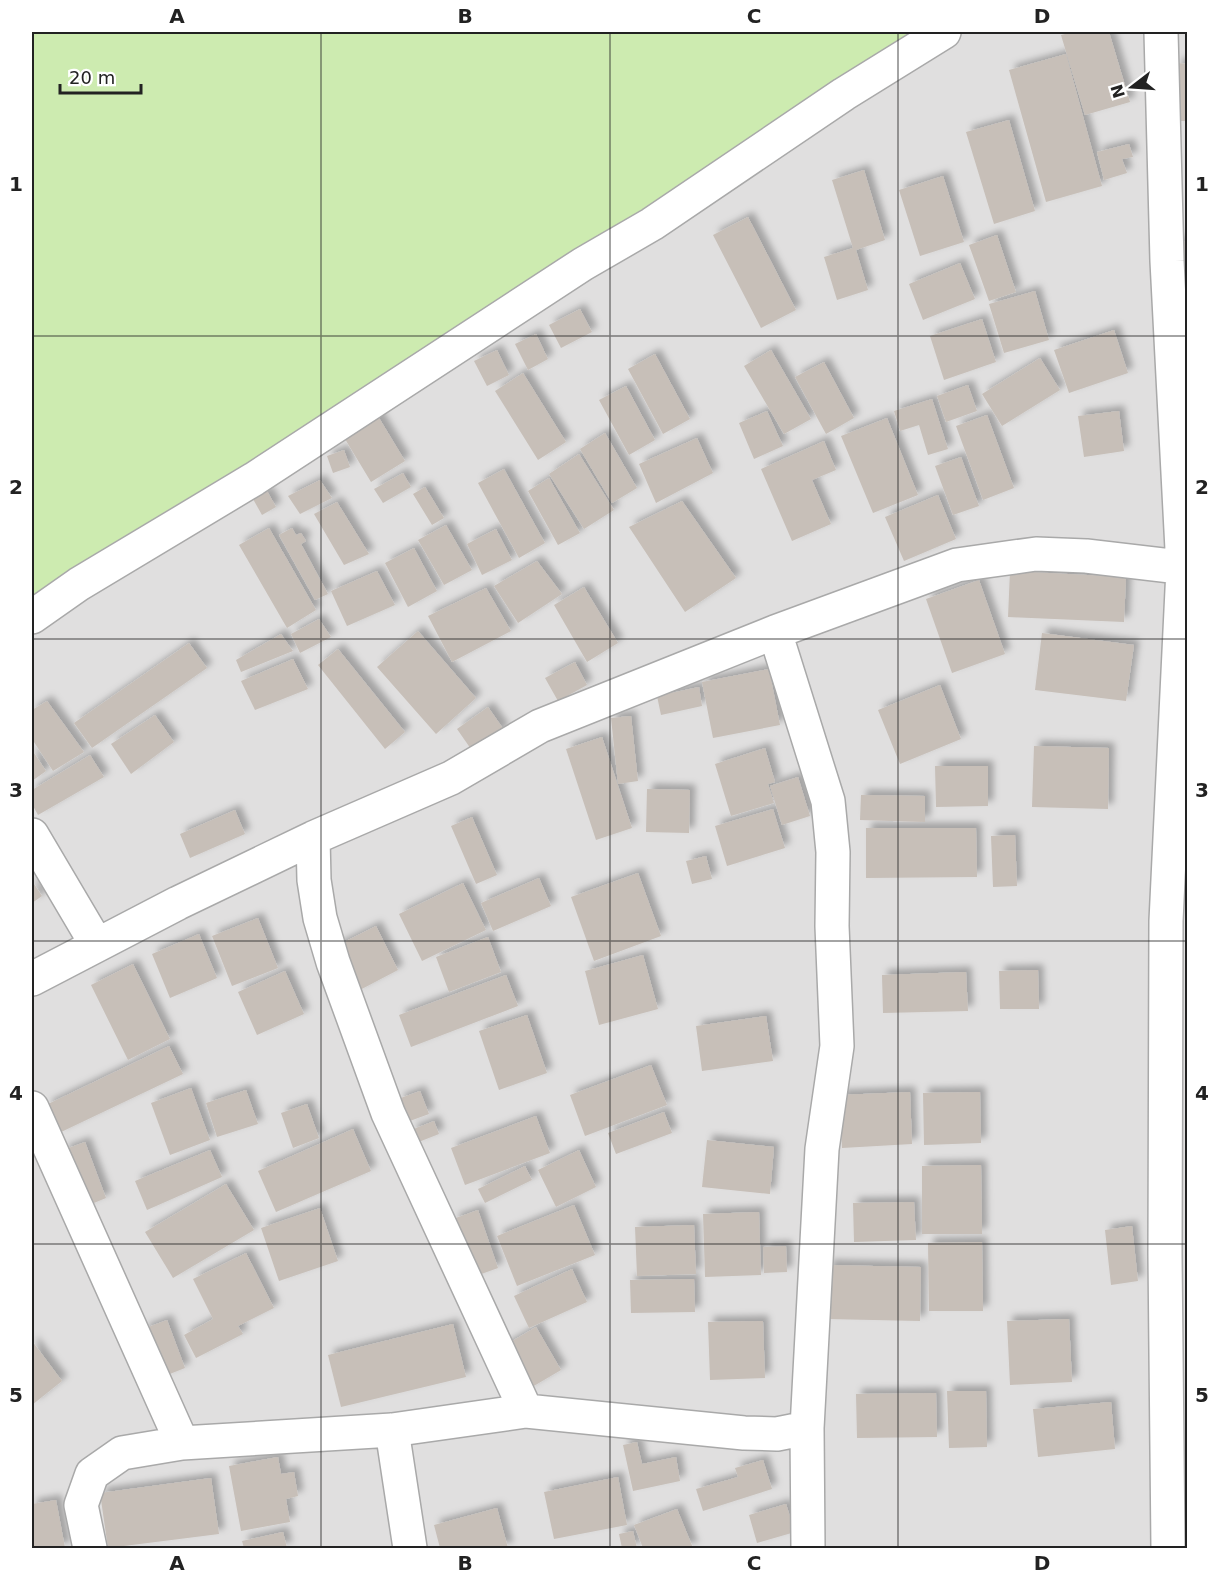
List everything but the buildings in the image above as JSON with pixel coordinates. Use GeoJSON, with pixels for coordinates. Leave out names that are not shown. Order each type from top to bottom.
{"type":"FeatureCollection","features":[{"type":"Feature","properties":{"kind":"street"},"geometry":{"type":"LineString","coordinates":[[32,617],[78,584],[254,479],[583,264],[652,224],[844,94],[944,32]]}},
{"type":"Feature","properties":{"kind":"street"},"geometry":{"type":"LineString","coordinates":[[1161,32],[1167,261],[1185,568],[1166,921],[1168,1548]]}},
{"type":"Feature","properties":{"kind":"street"},"geometry":{"type":"LineString","coordinates":[[32,979],[178,903],[314,838],[452,778],[540,726],[775,632],[957,566],[1036,554],[1086,556],[1185,568]]}},
{"type":"Feature","properties":{"kind":"street"},"geometry":{"type":"LineString","coordinates":[[775,632],[828,801],[833,852],[832,926],[837,1046],[822,1149],[807,1428],[808,1548]]}},
{"type":"Feature","properties":{"kind":"street"},"geometry":{"type":"LineString","coordinates":[[32,835],[97,945]]}},
{"type":"Feature","properties":{"kind":"street"},"geometry":{"type":"LineString","coordinates":[[314,838],[314,880],[320,918],[333,962],[388,1113],[526,1411]]}},
{"type":"Feature","properties":{"kind":"street"},"geometry":{"type":"LineString","coordinates":[[32,1108],[182,1443]]}},
{"type":"Feature","properties":{"kind":"street"},"geometry":{"type":"LineString","coordinates":[[90,1548],[81,1505],[92,1474],[122,1452],[182,1443],[392,1430],[526,1411],[744,1433],[777,1434],[807,1428]]}},
{"type":"Feature","properties":{"kind":"street"},"geometry":{"type":"LineString","coordinates":[[392,1430],[410,1548]]}},
{"type":"Feature","properties":{"kind":"shaded area"},"geometry":{"type":"Polygon","coordinates":[[[921,32],[1187,32],[1187,1548],[32,1548],[32,605],[921,32]]]}},
{"type":"Feature","properties":{"kind":"green space"},"geometry":{"type":"Polygon","coordinates":[[[32,32],[921,32],[32,605],[32,32]]]}}]}
